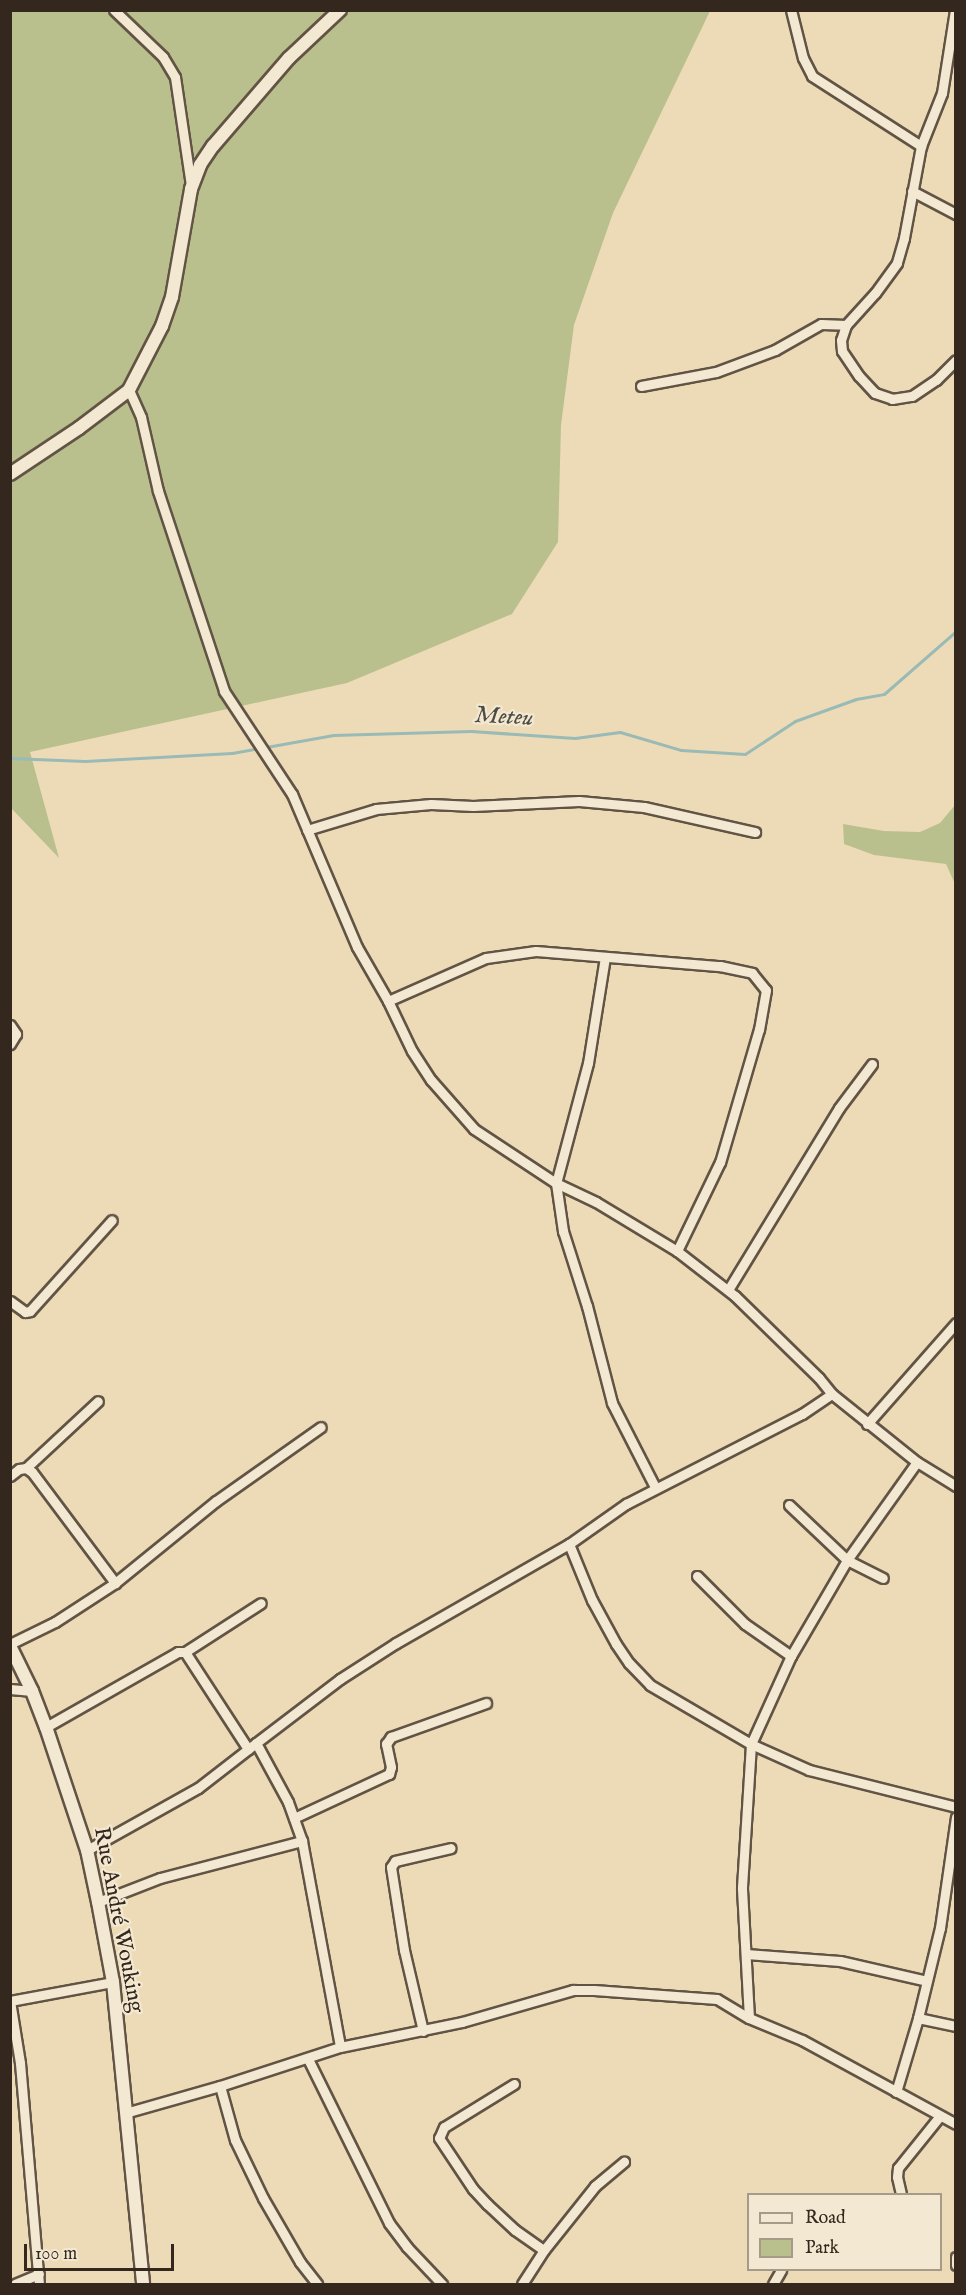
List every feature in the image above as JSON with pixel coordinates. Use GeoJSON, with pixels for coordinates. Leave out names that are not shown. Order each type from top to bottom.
{"type":"FeatureCollection","features":[{"type":"Feature","properties":{"kind":"street"},"geometry":{"type":"LineString","coordinates":[[114,10],[163,57],[176,77],[191,189]]}},
{"type":"Feature","properties":{"kind":"street"},"geometry":{"type":"LineString","coordinates":[[10,474],[79,429],[129,390],[158,335],[172,297],[191,189],[200,165],[213,146],[289,58],[340,10]]}},
{"type":"Feature","properties":{"kind":"street"},"geometry":{"type":"LineString","coordinates":[[791,10],[802,58],[812,76],[921,146]]}},
{"type":"Feature","properties":{"kind":"street"},"geometry":{"type":"LineString","coordinates":[[955,10],[955,22],[942,93],[921,146],[904,238],[897,263],[875,293],[846,325],[841,340],[842,351],[859,376],[875,393],[892,399],[912,396],[936,380],[956,360]]}},
{"type":"Feature","properties":{"kind":"street"},"geometry":{"type":"LineString","coordinates":[[912,191],[956,214]]}},
{"type":"Feature","properties":{"kind":"street"},"geometry":{"type":"LineString","coordinates":[[640,386],[716,372],[776,350],[821,324],[846,325]]}},
{"type":"Feature","properties":{"kind":"street"},"geometry":{"type":"LineString","coordinates":[[129,390],[141,417],[158,491],[215,669],[238,716],[292,794],[357,947],[388,1001],[412,1052],[449,1103],[474,1129],[556,1183],[596,1202],[677,1251],[728,1290],[819,1377],[832,1394],[867,1424],[917,1462],[956,1486]]}},
{"type":"Feature","properties":{"kind":"street"},"geometry":{"type":"LineString","coordinates":[[307,830],[376,809],[431,804],[473,806],[579,801],[644,807],[755,832]]}},
{"type":"Feature","properties":{"kind":"street"},"geometry":{"type":"LineString","coordinates":[[388,1001],[486,958],[536,951],[720,966],[752,973],[766,990],[759,1029],[720,1162],[677,1251]]}},
{"type":"Feature","properties":{"kind":"street"},"geometry":{"type":"LineString","coordinates":[[605,957],[588,1063],[556,1183],[563,1231],[587,1306],[612,1403],[656,1487]]}},
{"type":"Feature","properties":{"kind":"street"},"geometry":{"type":"LineString","coordinates":[[10,1025],[16,1034],[10,1044]]}},
{"type":"Feature","properties":{"kind":"street"},"geometry":{"type":"LineString","coordinates":[[728,1290],[839,1108],[872,1064]]}},
{"type":"Feature","properties":{"kind":"street"},"geometry":{"type":"LineString","coordinates":[[10,1301],[25,1312],[30,1311],[112,1220]]}},
{"type":"Feature","properties":{"kind":"street"},"geometry":{"type":"LineString","coordinates":[[867,1424],[956,1323]]}},
{"type":"Feature","properties":{"kind":"street"},"geometry":{"type":"LineString","coordinates":[[87,1850],[198,1788],[340,1679],[396,1643],[568,1544],[656,1487],[802,1414],[832,1394]]}},
{"type":"Feature","properties":{"kind":"street"},"geometry":{"type":"LineString","coordinates":[[10,1476],[19,1469],[26,1468],[98,1401]]}},
{"type":"Feature","properties":{"kind":"street"},"geometry":{"type":"LineString","coordinates":[[10,1645],[55,1622],[115,1584],[216,1501],[321,1427]]}},
{"type":"Feature","properties":{"kind":"street"},"geometry":{"type":"LineString","coordinates":[[749,2018],[742,1887],[752,1744],[791,1656],[847,1560],[917,1462]]}},
{"type":"Feature","properties":{"kind":"street"},"geometry":{"type":"LineString","coordinates":[[26,1468],[32,1472],[115,1584]]}},
{"type":"Feature","properties":{"kind":"street"},"geometry":{"type":"LineString","coordinates":[[789,1505],[847,1560],[883,1578]]}},
{"type":"Feature","properties":{"kind":"street"},"geometry":{"type":"LineString","coordinates":[[568,1544],[592,1600],[629,1663],[650,1685],[664,1695],[752,1744],[809,1770],[956,1807]]}},
{"type":"Feature","properties":{"kind":"street"},"geometry":{"type":"LineString","coordinates":[[697,1576],[746,1624],[791,1656]]}},
{"type":"Feature","properties":{"kind":"street"},"geometry":{"type":"LineString","coordinates":[[46,1727],[178,1652],[185,1652],[261,1603]]}},
{"type":"Feature","properties":{"kind":"street","name":"Rue André Wouking"},"geometry":{"type":"LineString","coordinates":[[10,1645],[46,1727],[87,1850],[98,1902],[113,1982],[143,2284]]}},
{"type":"Feature","properties":{"kind":"street"},"geometry":{"type":"LineString","coordinates":[[185,1652],[191,1657],[283,1792],[294,1818],[302,1841],[340,2047]]}},
{"type":"Feature","properties":{"kind":"street"},"geometry":{"type":"LineString","coordinates":[[10,1689],[32,1691]]}},
{"type":"Feature","properties":{"kind":"street"},"geometry":{"type":"LineString","coordinates":[[294,1818],[389,1774],[386,1744],[391,1737],[486,1703]]}},
{"type":"Feature","properties":{"kind":"street"},"geometry":{"type":"LineString","coordinates":[[896,2092],[918,2018],[940,1928],[956,1817]]}},
{"type":"Feature","properties":{"kind":"street"},"geometry":{"type":"LineString","coordinates":[[98,1902],[160,1878],[302,1841]]}},
{"type":"Feature","properties":{"kind":"street"},"geometry":{"type":"LineString","coordinates":[[423,2031],[404,1950],[391,1867],[395,1861],[452,1848]]}},
{"type":"Feature","properties":{"kind":"street"},"geometry":{"type":"LineString","coordinates":[[746,1954],[840,1961],[927,1981]]}},
{"type":"Feature","properties":{"kind":"street"},"geometry":{"type":"LineString","coordinates":[[15,2284],[39,2279],[20,2062],[10,2001],[113,1982]]}},
{"type":"Feature","properties":{"kind":"street"},"geometry":{"type":"LineString","coordinates":[[125,2113],[308,2059],[340,2047],[423,2031],[573,1990],[717,1999],[749,2018],[802,2040],[939,2117],[956,2124]]}},
{"type":"Feature","properties":{"kind":"street"},"geometry":{"type":"LineString","coordinates":[[918,2018],[956,2026]]}},
{"type":"Feature","properties":{"kind":"street"},"geometry":{"type":"LineString","coordinates":[[308,2059],[389,2223],[407,2247],[442,2284]]}},
{"type":"Feature","properties":{"kind":"street"},"geometry":{"type":"LineString","coordinates":[[514,2084],[444,2127],[439,2138],[473,2189],[515,2230],[543,2250]]}},
{"type":"Feature","properties":{"kind":"street"},"geometry":{"type":"LineString","coordinates":[[220,2086],[235,2140],[263,2198],[300,2262],[317,2284]]}},
{"type":"Feature","properties":{"kind":"street"},"geometry":{"type":"LineString","coordinates":[[901,2193],[897,2177],[898,2168],[939,2117]]}},
{"type":"Feature","properties":{"kind":"street"},"geometry":{"type":"LineString","coordinates":[[522,2284],[543,2250],[595,2186],[624,2162]]}},
{"type":"Feature","properties":{"kind":"street"},"geometry":{"type":"LineString","coordinates":[[956,2257],[956,2265]]}},
{"type":"Feature","properties":{"kind":"green space"},"geometry":{"type":"Polygon","coordinates":[[[11,11],[710,11],[613,213],[574,325],[561,425],[558,542],[512,614],[347,683],[30,752],[59,858],[11,808],[11,11]]]}},
{"type":"Feature","properties":{"kind":"green space"},"geometry":{"type":"Polygon","coordinates":[[[955,805],[955,884],[946,864],[874,855],[844,844],[843,824],[884,831],[920,832],[940,823],[955,805]]]}},
{"type":"Feature","properties":{"kind":"waterway","name":"Meteu"},"geometry":{"type":"LineString","coordinates":[[10,758],[85,761],[232,753],[333,735],[471,731],[575,738],[620,732],[681,750],[745,754],[795,721],[856,699],[884,694],[956,631]]}}]}
